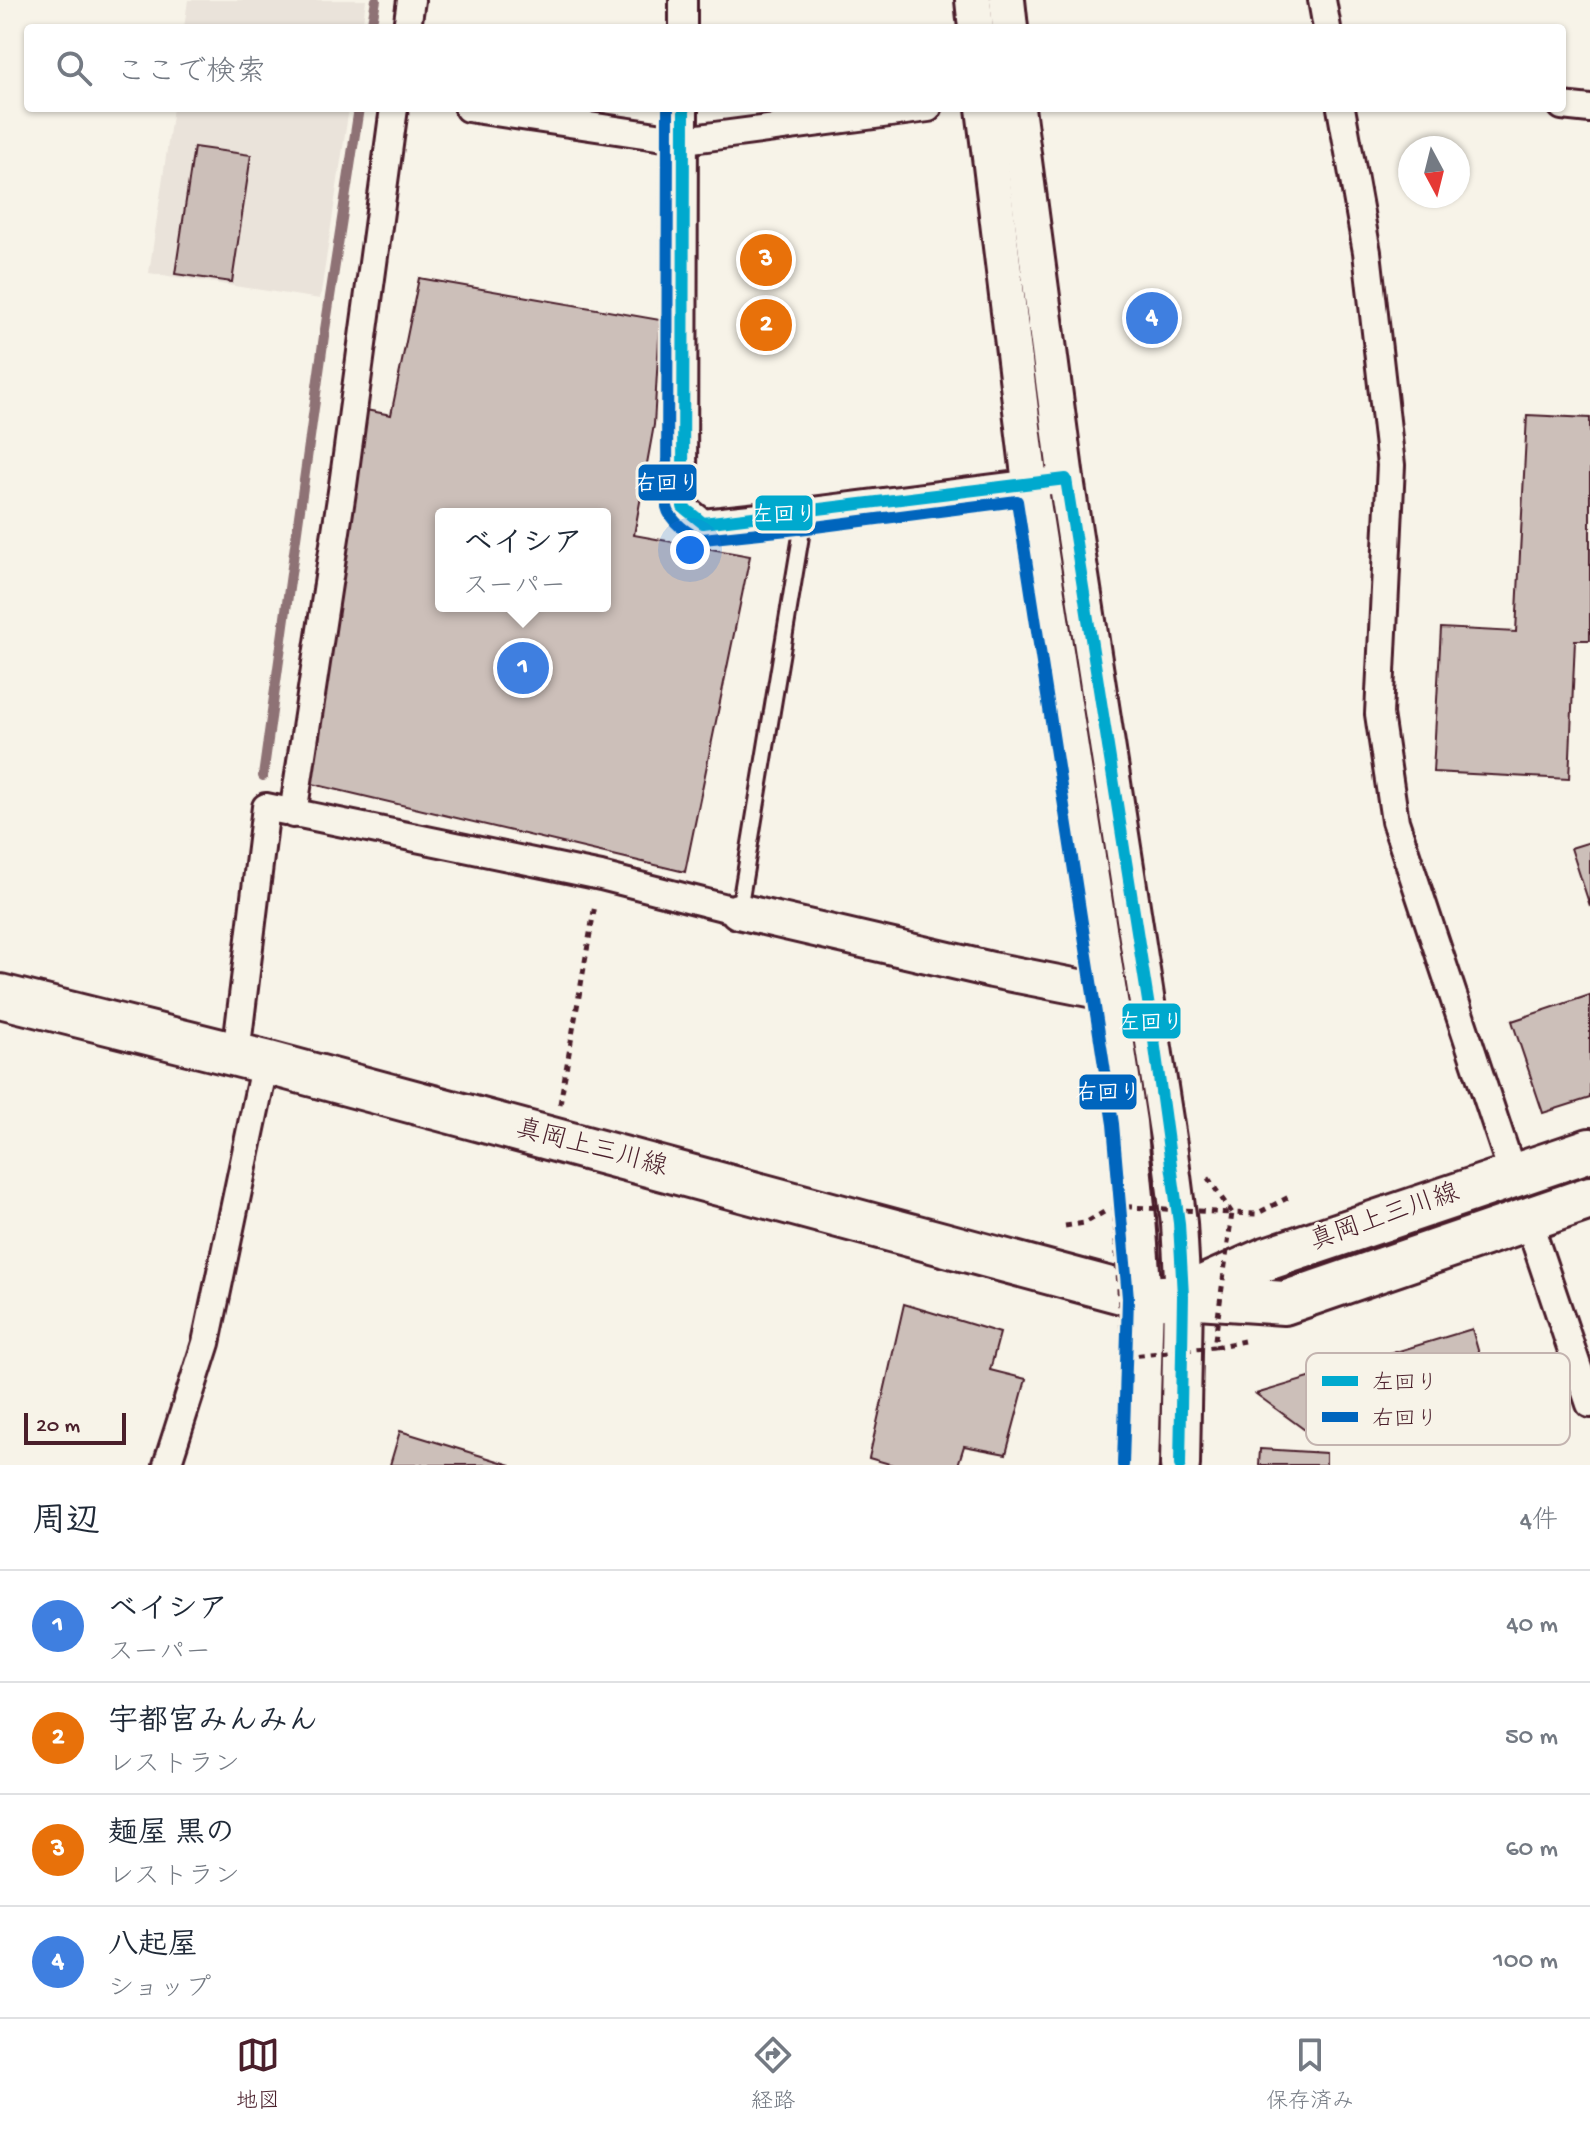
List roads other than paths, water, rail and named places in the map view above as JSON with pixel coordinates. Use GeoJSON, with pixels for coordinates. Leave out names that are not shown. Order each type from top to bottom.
{"type":"FeatureCollection","features":[{"type":"Feature","properties":{"kind":"main road","name":"真岡上三川線"},"geometry":{"type":"LineString","coordinates":[[0,996],[251,1058],[553,1140],[1163,1297],[1284,1303],[1590,1198]]}},
{"type":"Feature","properties":{"kind":"main road","name":"真岡上三川線"},"geometry":{"type":"LineString","coordinates":[[1163,1297],[1266,1259],[1590,1150]]}},
{"type":"Feature","properties":{"kind":"main road"},"geometry":{"type":"LineString","coordinates":[[1139,1465],[1163,1297]]}},
{"type":"Feature","properties":{"kind":"main road"},"geometry":{"type":"LineString","coordinates":[[1163,1297],[1180,1465]]}},
{"type":"Feature","properties":{"kind":"street"},"geometry":{"type":"LineString","coordinates":[[408,24],[411,0]]}},
{"type":"Feature","properties":{"kind":"street"},"geometry":{"type":"LineString","coordinates":[[683,0],[683,24]]}},
{"type":"Feature","properties":{"kind":"street"},"geometry":{"type":"LineString","coordinates":[[973,0],[976,24]]}},
{"type":"Feature","properties":{"kind":"street"},"geometry":{"type":"LineString","coordinates":[[1007,0],[1010,24]]}},
{"type":"Feature","properties":{"kind":"street"},"geometry":{"type":"LineString","coordinates":[[1322,0],[1326,24]]}},
{"type":"Feature","properties":{"kind":"street"},"geometry":{"type":"LineString","coordinates":[[1566,106],[1590,109]]}},
{"type":"Feature","properties":{"kind":"street"},"geometry":{"type":"LineString","coordinates":[[293,814],[343,485],[393,112]]}},
{"type":"Feature","properties":{"kind":"street"},"geometry":{"type":"LineString","coordinates":[[495,112],[684,140],[898,112]]}},
{"type":"Feature","properties":{"kind":"street"},"geometry":{"type":"LineString","coordinates":[[684,112],[683,507],[703,523],[1066,479]]}},
{"type":"Feature","properties":{"kind":"street"},"geometry":{"type":"LineString","coordinates":[[984,112],[1030,483],[1129,1122],[1138,1218],[1163,1297]]}},
{"type":"Feature","properties":{"kind":"street"},"geometry":{"type":"LineString","coordinates":[[1018,112],[1066,479],[1179,1223],[1163,1297]]}},
{"type":"Feature","properties":{"kind":"street"},"geometry":{"type":"LineString","coordinates":[[1342,112],[1367,252],[1391,465],[1379,714],[1395,821],[1513,1175]]}},
{"type":"Feature","properties":{"kind":"street"},"geometry":{"type":"LineString","coordinates":[[167,1465],[206,1343],[251,1058],[266,807],[601,876],[992,970],[1109,993]]}},
{"type":"Feature","properties":{"kind":"street"},"geometry":{"type":"LineString","coordinates":[[1528,1220],[1590,1404]]}},
{"type":"Feature","properties":{"kind":"lane"},"geometry":{"type":"LineString","coordinates":[[738,911],[805,512]]}},
{"type":"Feature","properties":{"kind":"waterway"},"geometry":{"type":"LineString","coordinates":[[372,24],[376,0]]}},
{"type":"Feature","properties":{"kind":"waterway"},"geometry":{"type":"LineString","coordinates":[[263,776],[358,112]]}},
{"type":"Feature","properties":{"kind":"place","name":"麺屋 黒の"},"geometry":{"type":"Point","coordinates":[766,260]}},
{"type":"Feature","properties":{"kind":"place","name":"八起屋"},"geometry":{"type":"Point","coordinates":[1152,318]}},
{"type":"Feature","properties":{"kind":"place","name":"宇都宮みんみん"},"geometry":{"type":"Point","coordinates":[766,325]}},
{"type":"Feature","properties":{"kind":"place","name":"ベイシア"},"geometry":{"type":"Point","coordinates":[523,668]}}]}
